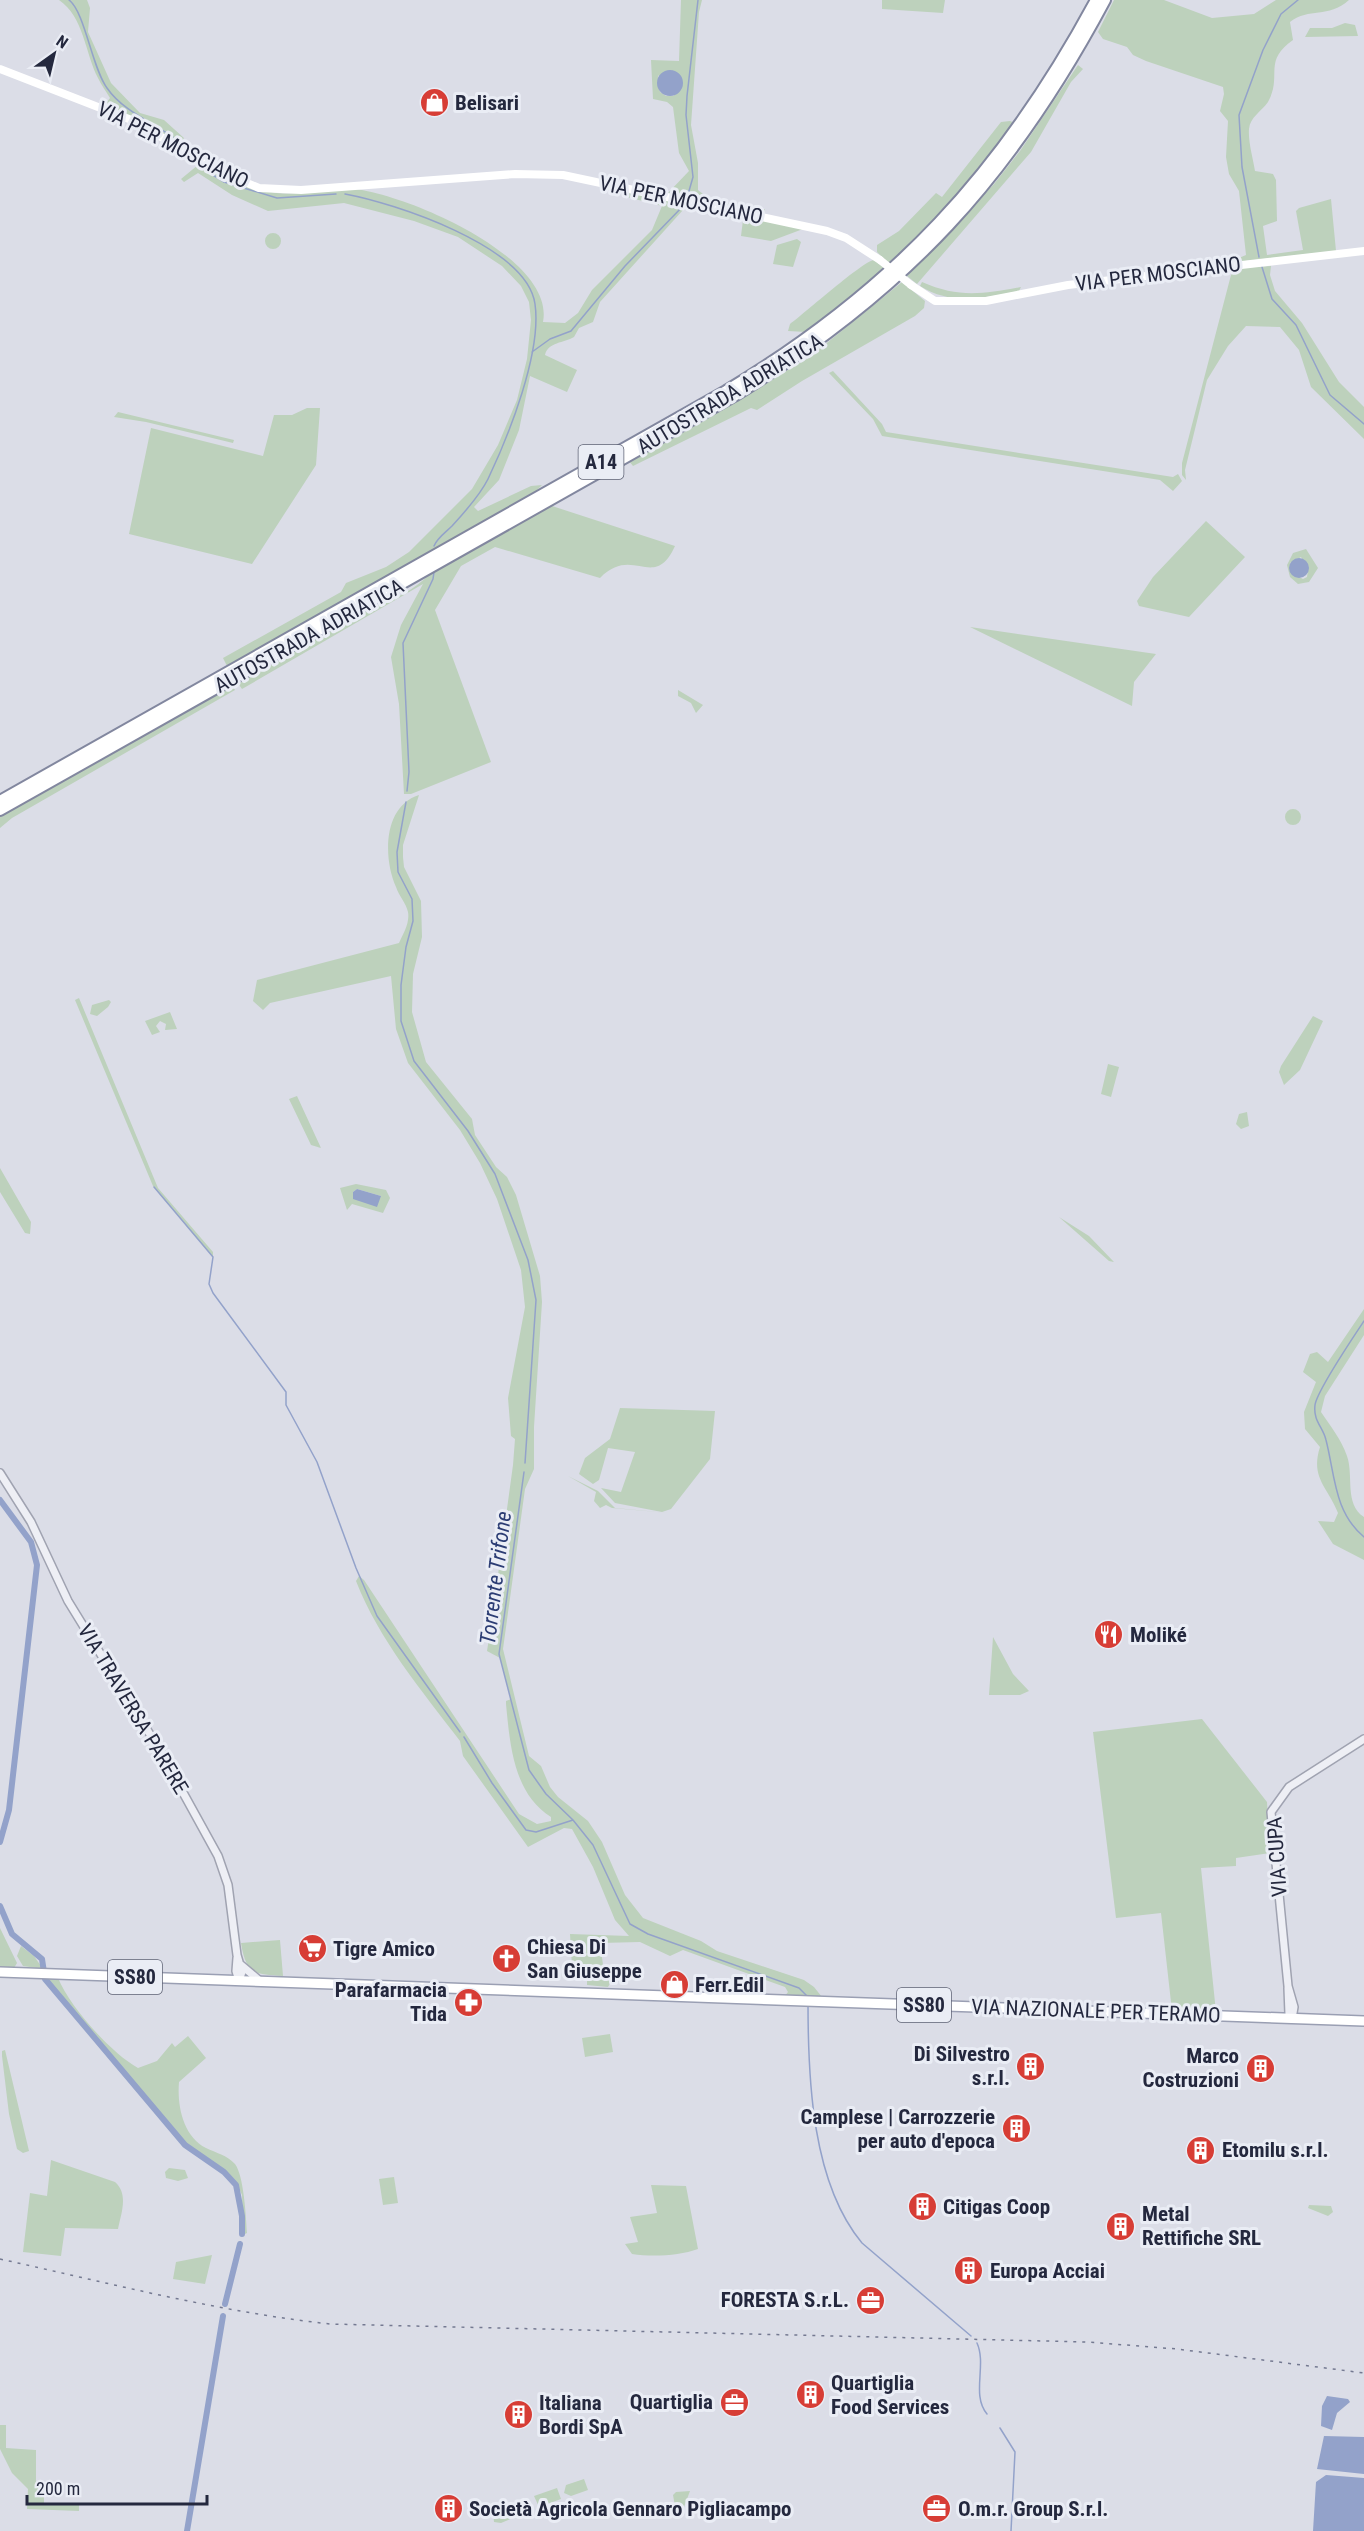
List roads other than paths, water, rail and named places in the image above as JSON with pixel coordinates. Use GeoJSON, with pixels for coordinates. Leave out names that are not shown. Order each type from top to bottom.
{"type":"FeatureCollection","features":[{"type":"Feature","properties":{"kind":"highway","name":"AUTOSTRADA ADRIATICA"},"geometry":{"type":"LineString","coordinates":[[0,801],[726,392],[814,335],[898,266],[971,190],[1034,106],[1096,0]]}},
{"type":"Feature","properties":{"kind":"highway","name":"AUTOSTRADA ADRIATICA"},"geometry":{"type":"LineString","coordinates":[[0,810],[734,396],[824,338],[920,256],[981,190],[1049,98],[1105,0]]}},
{"type":"Feature","properties":{"kind":"main road","name":"VIA PER MOSCIANO"},"geometry":{"type":"LineString","coordinates":[[0,69],[134,121],[219,171],[260,188],[301,190],[515,174],[564,175],[827,231],[846,238],[880,260],[935,301],[986,301],[1080,283],[1364,251]]}},
{"type":"Feature","properties":{"kind":"main road","name":"VIA NAZIONALE PER TERAMO"},"geometry":{"type":"LineString","coordinates":[[0,1972],[1364,2021]]}},
{"type":"Feature","properties":{"kind":"street","name":"VIA TRAVERSA PARERE"},"geometry":{"type":"LineString","coordinates":[[0,1473],[31,1522],[68,1601],[159,1749],[218,1856],[228,1885],[238,1961],[242,1975],[239,1981]]}},
{"type":"Feature","properties":{"kind":"street","name":"VIA CUPA"},"geometry":{"type":"LineString","coordinates":[[1292,2019],[1271,1812],[1289,1787],[1364,1739]]}},
{"type":"Feature","properties":{"kind":"street"},"geometry":{"type":"LineString","coordinates":[[220,1981],[230,1974],[238,1961],[248,1973],[266,1982]]}},
{"type":"Feature","properties":{"kind":"street"},"geometry":{"type":"LineString","coordinates":[[1272,2018],[1280,2013],[1290,1999],[1301,2014],[1314,2019]]}},
{"type":"Feature","properties":{"kind":"water"},"geometry":{"type":"Polygon","coordinates":[[[670,70],[679,74],[683,83],[679,92],[670,96],[661,92],[657,83],[661,74],[670,70]]]}},
{"type":"Feature","properties":{"kind":"water"},"geometry":{"type":"Polygon","coordinates":[[[1299,558],[1306,561],[1309,568],[1306,575],[1299,578],[1292,575],[1289,568],[1292,561],[1299,558]]]}},
{"type":"Feature","properties":{"kind":"water"},"geometry":{"type":"Polygon","coordinates":[[[357,1189],[381,1196],[377,1207],[353,1199],[353,1192],[357,1189]]]}},
{"type":"Feature","properties":{"kind":"water"},"geometry":{"type":"Polygon","coordinates":[[[1327,2396],[1348,2399],[1350,2402],[1337,2413],[1332,2430],[1321,2426],[1322,2406],[1327,2396]]]}},
{"type":"Feature","properties":{"kind":"water"},"geometry":{"type":"Polygon","coordinates":[[[1324,2436],[1364,2437],[1364,2474],[1317,2469],[1324,2436]]]}},
{"type":"Feature","properties":{"kind":"water"},"geometry":{"type":"Polygon","coordinates":[[[1326,2475],[1364,2478],[1364,2531],[1313,2531],[1316,2482],[1326,2475]]]}},
{"type":"Feature","properties":{"kind":"waterway"},"geometry":{"type":"LineString","coordinates":[[69,0],[80,16],[97,68],[113,96],[173,137]]}},
{"type":"Feature","properties":{"kind":"waterway"},"geometry":{"type":"LineString","coordinates":[[687,198],[693,177],[686,115],[687,96],[698,0]]}},
{"type":"Feature","properties":{"kind":"waterway"},"geometry":{"type":"LineString","coordinates":[[1259,257],[1242,167],[1239,115],[1263,50],[1281,14],[1298,0]]}},
{"type":"Feature","properties":{"kind":"waterway","name":"Torrente Trifone"},"geometry":{"type":"LineString","coordinates":[[202,168],[224,182],[277,198],[336,194]]}},
{"type":"Feature","properties":{"kind":"waterway","name":"Torrente Trifone"},"geometry":{"type":"LineString","coordinates":[[345,194],[425,217],[484,246],[509,264],[527,283],[535,304],[534,345],[529,369],[505,440],[481,491],[434,546]]}},
{"type":"Feature","properties":{"kind":"waterway"},"geometry":{"type":"LineString","coordinates":[[532,352],[550,339],[571,331],[625,266],[684,205]]}},
{"type":"Feature","properties":{"kind":"waterway"},"geometry":{"type":"LineString","coordinates":[[1262,267],[1272,299],[1296,325],[1330,395],[1364,424]]}},
{"type":"Feature","properties":{"kind":"waterway","name":"Torrente Trifone"},"geometry":{"type":"LineString","coordinates":[[407,791],[409,772],[403,643],[433,579],[434,572]]}},
{"type":"Feature","properties":{"kind":"waterway","name":"Torrente Trifone"},"geometry":{"type":"LineString","coordinates":[[406,802],[397,852],[398,872],[412,899],[413,921],[406,947],[401,985],[401,1021],[414,1061],[468,1131],[495,1174],[528,1260],[536,1300],[525,1463]]}},
{"type":"Feature","properties":{"kind":"waterway"},"geometry":{"type":"LineString","coordinates":[[154,1187],[213,1257],[209,1284],[213,1293],[286,1392],[286,1405],[317,1462],[356,1568],[377,1616],[460,1732]]}},
{"type":"Feature","properties":{"kind":"waterway"},"geometry":{"type":"LineString","coordinates":[[1364,1321],[1322,1388],[1315,1405],[1317,1420],[1326,1440],[1341,1505],[1354,1527],[1364,1537]]}},
{"type":"Feature","properties":{"kind":"waterway","name":"Torrente Trifone"},"geometry":{"type":"LineString","coordinates":[[524,1472],[499,1654],[529,1770],[546,1794],[573,1820],[593,1845],[630,1924],[648,1934],[799,1988],[807,1996]]}},
{"type":"Feature","properties":{"kind":"waterway"},"geometry":{"type":"LineString","coordinates":[[0,1500],[31,1542],[37,1565],[9,1810],[0,1842]]}},
{"type":"Feature","properties":{"kind":"waterway"},"geometry":{"type":"LineString","coordinates":[[464,1737],[492,1783],[526,1830],[536,1832],[573,1820]]}},
{"type":"Feature","properties":{"kind":"waterway"},"geometry":{"type":"LineString","coordinates":[[0,1906],[12,1934],[42,1959],[45,1979],[185,2145],[224,2172],[236,2185],[242,2216],[242,2234]]}},
{"type":"Feature","properties":{"kind":"waterway","name":"Torrente Trifone"},"geometry":{"type":"LineString","coordinates":[[808,2004],[809,2065],[816,2130],[832,2191],[845,2219],[862,2243],[971,2336]]}},
{"type":"Feature","properties":{"kind":"waterway"},"geometry":{"type":"LineString","coordinates":[[225,2304],[240,2244]]}},
{"type":"Feature","properties":{"kind":"waterway"},"geometry":{"type":"LineString","coordinates":[[187,2531],[223,2316]]}},
{"type":"Feature","properties":{"kind":"waterway","name":"Torrente Trifone"},"geometry":{"type":"LineString","coordinates":[[977,2343],[981,2361],[980,2398],[987,2414]]}},
{"type":"Feature","properties":{"kind":"waterway","name":"Torrente Trifone"},"geometry":{"type":"LineString","coordinates":[[1000,2428],[1015,2452],[1011,2531]]}},
{"type":"Feature","properties":{"kind":"railway"},"geometry":{"type":"LineString","coordinates":[[0,2259],[206,2304],[330,2324],[1087,2342],[1177,2349],[1364,2373]]}},
{"type":"Feature","properties":{"kind":"place","name":"Belisari"},"geometry":{"type":"Point","coordinates":[434,103]}},
{"type":"Feature","properties":{"kind":"place","name":"Moliké"},"geometry":{"type":"Point","coordinates":[1109,1635]}},
{"type":"Feature","properties":{"kind":"place","name":"Tigre Amico"},"geometry":{"type":"Point","coordinates":[312,1949]}},
{"type":"Feature","properties":{"kind":"place","name":"Chiesa Di San Giuseppe"},"geometry":{"type":"Point","coordinates":[506,1959]}},
{"type":"Feature","properties":{"kind":"place","name":"Ferr.Edil"},"geometry":{"type":"Point","coordinates":[674,1985]}},
{"type":"Feature","properties":{"kind":"place","name":"Parafarmacia Tida"},"geometry":{"type":"Point","coordinates":[468,2002]}},
{"type":"Feature","properties":{"kind":"place","name":"Di Silvestro s.r.l."},"geometry":{"type":"Point","coordinates":[1031,2066]}},
{"type":"Feature","properties":{"kind":"place","name":"Marco Costruzioni"},"geometry":{"type":"Point","coordinates":[1260,2068]}},
{"type":"Feature","properties":{"kind":"place","name":"Camplese | Carrozzerie per auto d'epoca"},"geometry":{"type":"Point","coordinates":[1016,2129]}},
{"type":"Feature","properties":{"kind":"place","name":"Etomilu s.r.l."},"geometry":{"type":"Point","coordinates":[1201,2150]}},
{"type":"Feature","properties":{"kind":"place","name":"Citigas Coop"},"geometry":{"type":"Point","coordinates":[922,2207]}},
{"type":"Feature","properties":{"kind":"place","name":"Metal Rettifiche SRL"},"geometry":{"type":"Point","coordinates":[1121,2226]}},
{"type":"Feature","properties":{"kind":"place","name":"Europa Acciai"},"geometry":{"type":"Point","coordinates":[969,2271]}},
{"type":"Feature","properties":{"kind":"place","name":"FORESTA S.r.L."},"geometry":{"type":"Point","coordinates":[870,2300]}},
{"type":"Feature","properties":{"kind":"place","name":"Quartiglia Food Services"},"geometry":{"type":"Point","coordinates":[810,2395]}},
{"type":"Feature","properties":{"kind":"place","name":"Quartiglia"},"geometry":{"type":"Point","coordinates":[734,2402]}},
{"type":"Feature","properties":{"kind":"place","name":"Italiana Bordi SpA"},"geometry":{"type":"Point","coordinates":[518,2415]}},
{"type":"Feature","properties":{"kind":"place","name":"Società Agricola Gennaro Pigliacampo"},"geometry":{"type":"Point","coordinates":[448,2509]}},
{"type":"Feature","properties":{"kind":"place","name":"O.m.r. Group S.r.l."},"geometry":{"type":"Point","coordinates":[937,2509]}}]}
